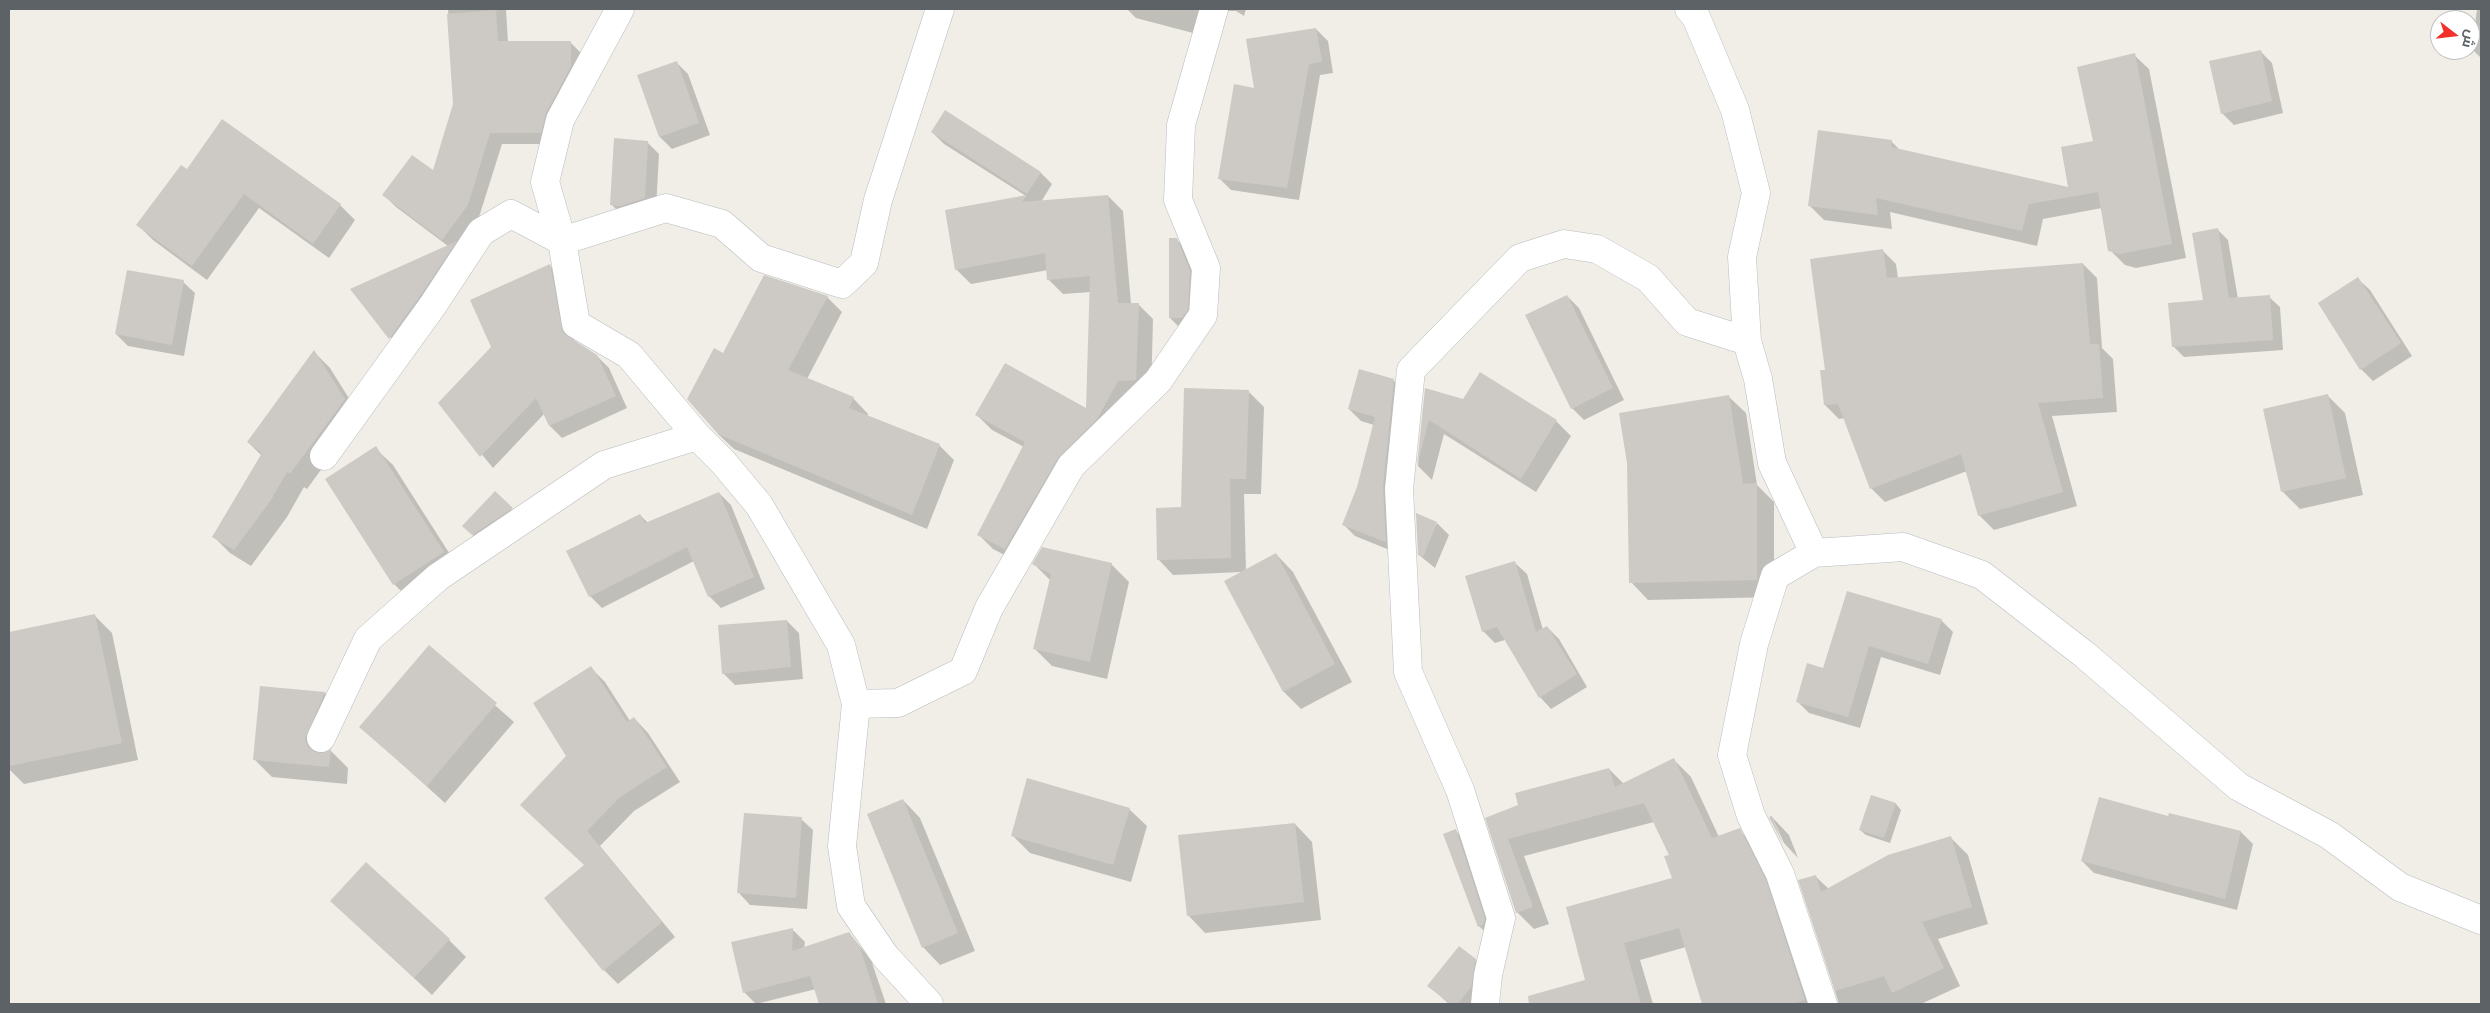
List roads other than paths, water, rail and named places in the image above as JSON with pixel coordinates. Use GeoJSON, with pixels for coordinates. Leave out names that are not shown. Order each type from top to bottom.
{"type":"FeatureCollection","features":[{"type":"Feature","properties":{"kind":"street"},"geometry":{"type":"LineString","coordinates":[[620,9],[560,120],[545,182],[562,241],[576,324],[629,355],[697,436],[723,462],[759,505],[841,645],[856,704],[842,846],[851,906],[885,956],[929,1004]]}},
{"type":"Feature","properties":{"kind":"street"},"geometry":{"type":"LineString","coordinates":[[324,456],[433,305],[481,232],[511,214],[562,241],[666,208],[722,224],[761,258],[842,284],[864,263],[878,200],[940,9]]}},
{"type":"Feature","properties":{"kind":"street"},"geometry":{"type":"LineString","coordinates":[[856,704],[898,703],[963,672],[989,608],[1071,466],[1158,382],[1203,315],[1206,268],[1178,200],[1181,125],[1214,9]]}},
{"type":"Feature","properties":{"kind":"street"},"geometry":{"type":"LineString","coordinates":[[1694,11],[1735,110],[1756,193],[1742,257],[1747,341],[1758,379],[1772,462],[1814,553]]}},
{"type":"Feature","properties":{"kind":"street"},"geometry":{"type":"LineString","coordinates":[[1485,1004],[1488,976],[1501,918],[1460,790],[1408,672],[1399,489],[1411,370],[1520,258],[1564,244],[1598,249],[1648,278],[1687,322],[1747,341]]}},
{"type":"Feature","properties":{"kind":"street"},"geometry":{"type":"LineString","coordinates":[[321,738],[368,639],[438,577],[604,465],[697,436]]}},
{"type":"Feature","properties":{"kind":"street"},"geometry":{"type":"LineString","coordinates":[[1823,1004],[1780,874],[1751,816],[1732,755],[1754,644],[1775,576],[1814,553],[1904,547],[1982,575],[2085,655],[2239,786],[2329,835],[2400,887],[2481,920]]}}]}
